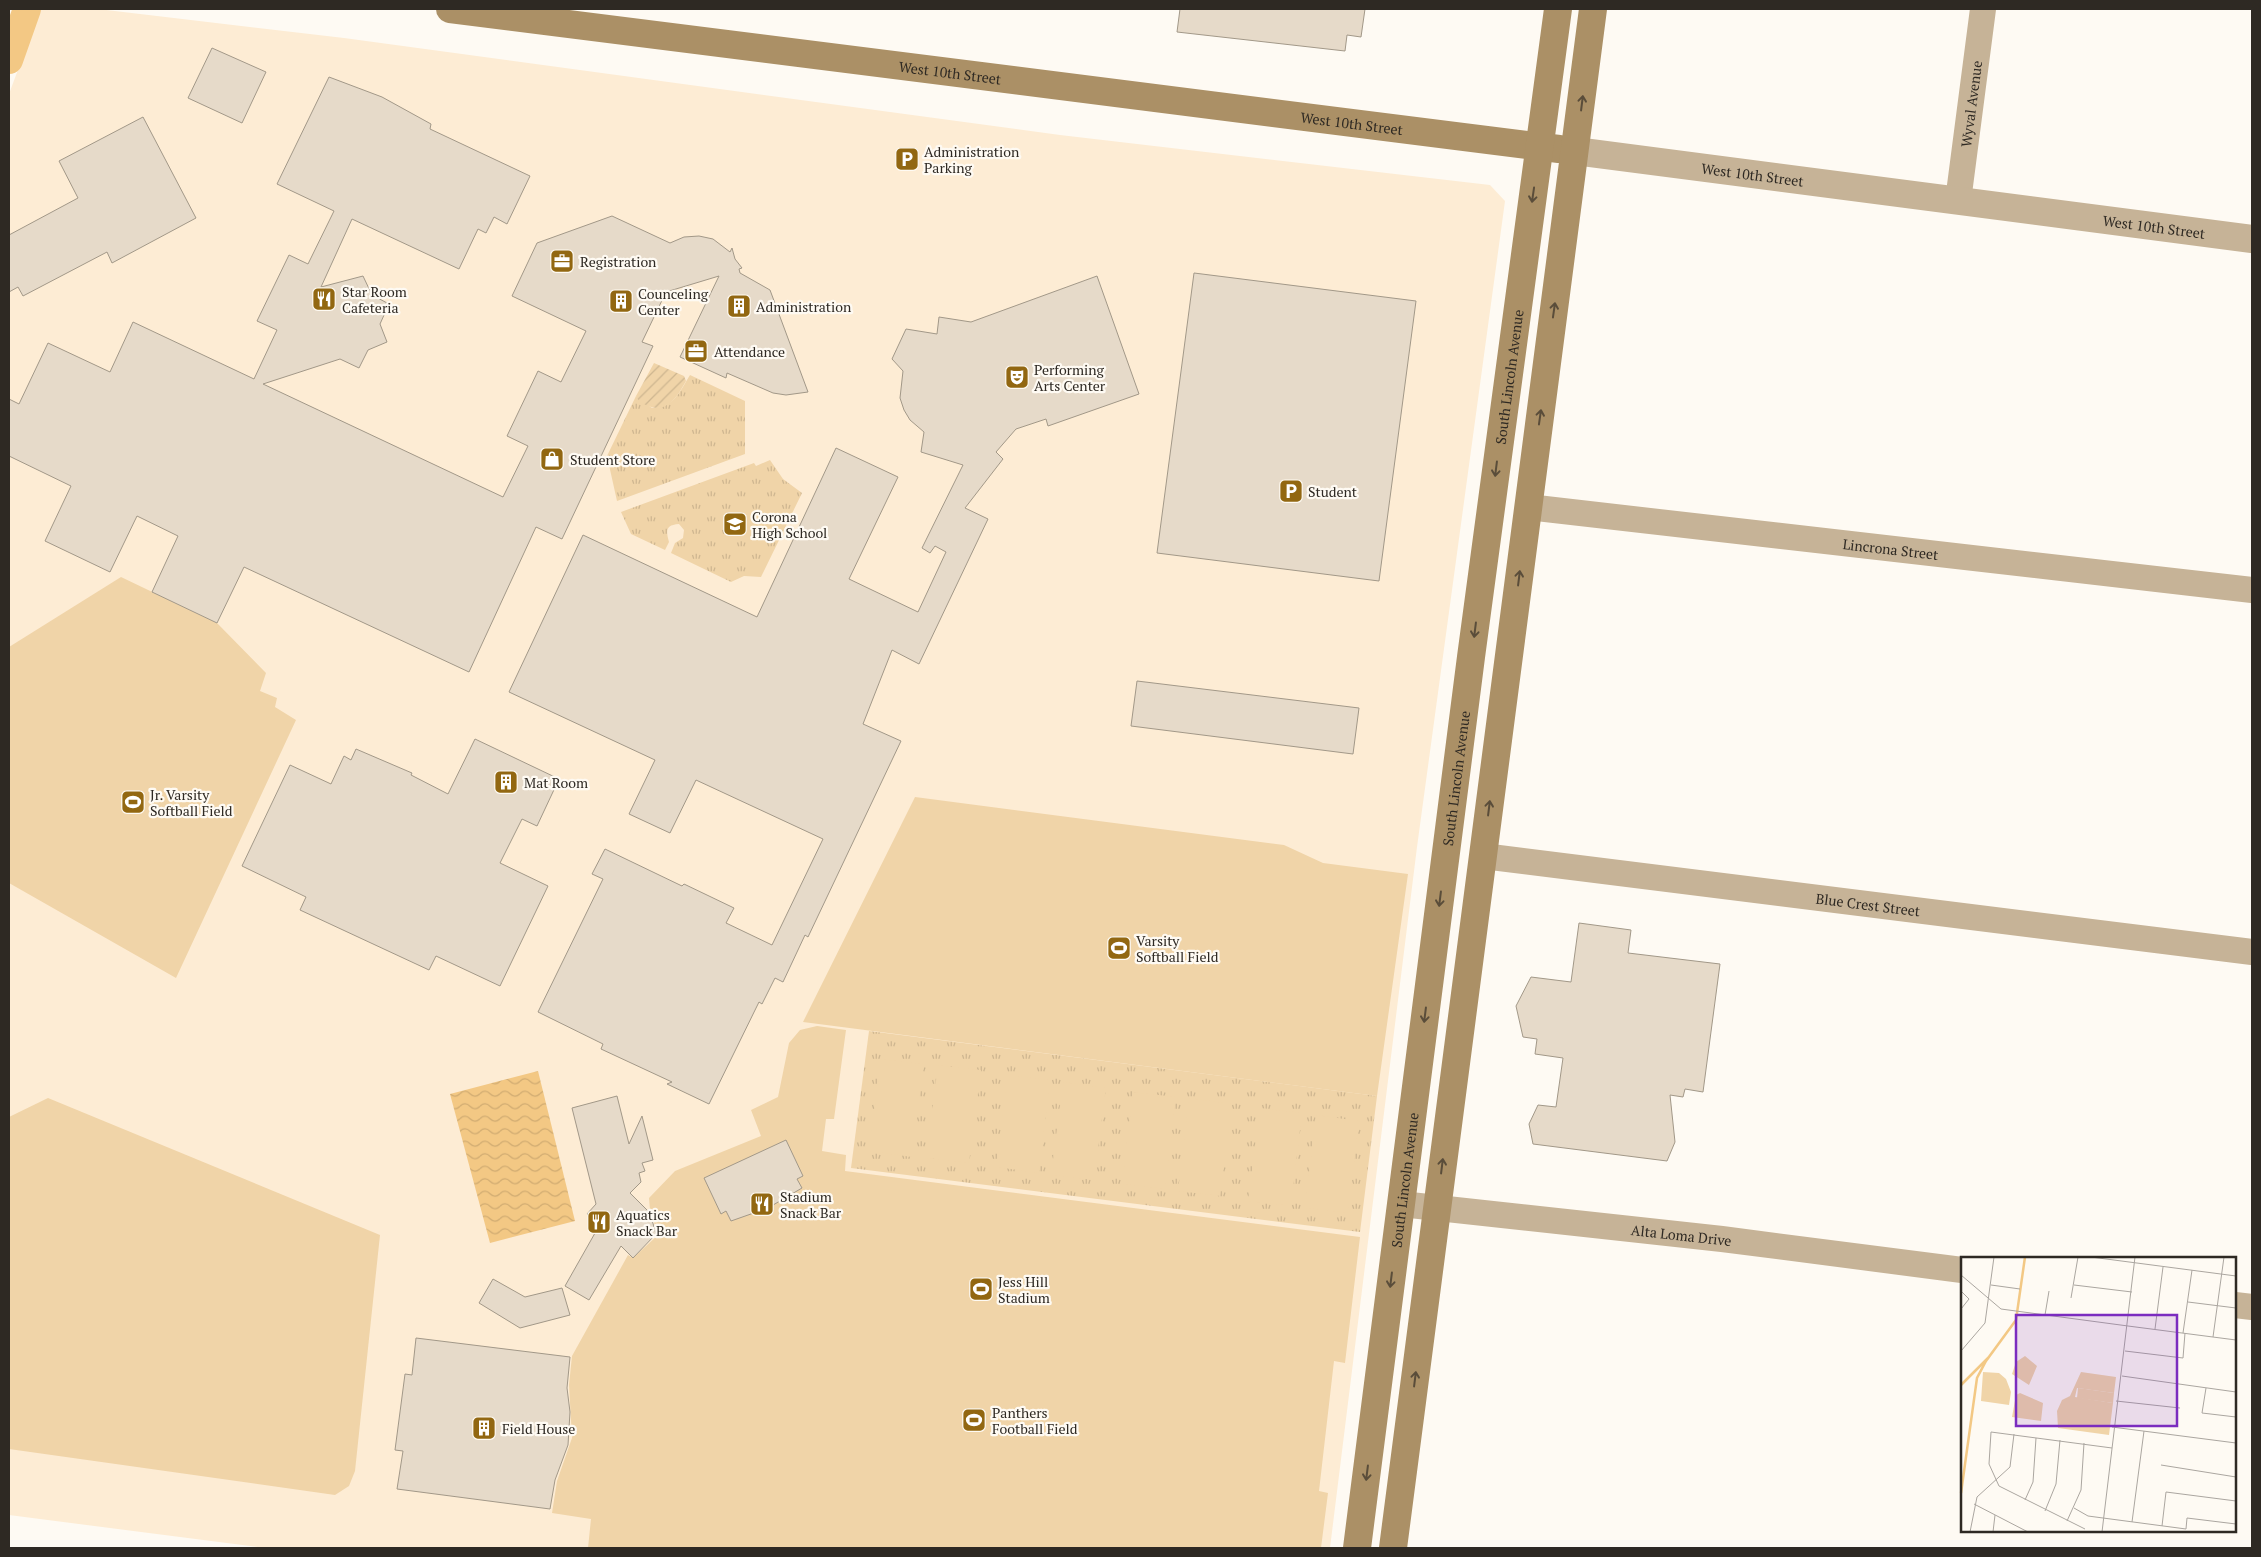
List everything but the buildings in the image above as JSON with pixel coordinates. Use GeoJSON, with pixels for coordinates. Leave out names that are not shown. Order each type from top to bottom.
{"type":"FeatureCollection","features":[{"type":"Feature","properties":{"kind":"main road","name":"West 10th Street"},"geometry":{"type":"LineString","coordinates":[[450,9],[1575,151]]}},
{"type":"Feature","properties":{"kind":"main road","name":"South Lincoln Avenue"},"geometry":{"type":"LineString","coordinates":[[1357,1548],[1503,416],[1541,147],[1558,9]]}},
{"type":"Feature","properties":{"kind":"main road"},"geometry":{"type":"LineString","coordinates":[[1393,1548],[1593,9]]}},
{"type":"Feature","properties":{"kind":"street","name":"Wyval Avenue"},"geometry":{"type":"LineString","coordinates":[[1958,201],[1983,9]]}},
{"type":"Feature","properties":{"kind":"street","name":"West 10th Street"},"geometry":{"type":"LineString","coordinates":[[1575,151],[2252,239]]}},
{"type":"Feature","properties":{"kind":"street","name":"Lincrona Street"},"geometry":{"type":"LineString","coordinates":[[1528,507],[2252,590]]}},
{"type":"Feature","properties":{"kind":"street","name":"Blue Crest Street"},"geometry":{"type":"LineString","coordinates":[[1483,856],[2252,952]]}},
{"type":"Feature","properties":{"kind":"street","name":"Alta Loma Drive"},"geometry":{"type":"LineString","coordinates":[[1401,1204],[1722,1239],[1961,1270]]}},
{"type":"Feature","properties":{"kind":"street"},"geometry":{"type":"LineString","coordinates":[[2236,1305],[2252,1307]]}},
{"type":"Feature","properties":{"kind":"shaded area","name":"Corona High School"},"geometry":{"type":"Polygon","coordinates":[[[36,9],[98,9],[344,38],[1060,135],[1490,185],[1505,201],[1417,847],[1330,1548],[265,1548],[9,1515],[9,94],[26,48],[36,9]]]}},
{"type":"Feature","properties":{"kind":"green space"},"geometry":{"type":"Polygon","coordinates":[[[654,363],[684,376],[686,381],[680,392],[671,402],[655,408],[640,401],[636,396],[654,363]]]}},
{"type":"Feature","properties":{"kind":"green space"},"geometry":{"type":"Polygon","coordinates":[[[690,375],[745,401],[745,454],[617,501],[607,456],[636,396],[652,408],[666,405],[676,398],[690,375]]]}},
{"type":"Feature","properties":{"kind":"green space"},"geometry":{"type":"Polygon","coordinates":[[[770,460],[783,479],[802,493],[761,577],[744,576],[731,582],[671,553],[675,543],[683,538],[684,530],[679,524],[669,527],[667,535],[669,542],[665,550],[631,534],[621,512],[754,463],[756,466],[770,460]]]}},
{"type":"Feature","properties":{"kind":"green space","name":"Jr. Varsity Softball Field"},"geometry":{"type":"Polygon","coordinates":[[[121,577],[217,623],[266,673],[260,691],[277,698],[275,707],[296,720],[176,978],[9,883],[9,647],[121,577]]]}},
{"type":"Feature","properties":{"kind":"green space","name":"Varsity Softball Field"},"geometry":{"type":"Polygon","coordinates":[[[915,797],[1284,845],[1323,863],[1408,874],[1377,1096],[803,1022],[915,797]]]}},
{"type":"Feature","properties":{"kind":"green space","name":"Jess Hill Stadium"},"geometry":{"type":"Polygon","coordinates":[[[817,1026],[846,1030],[834,1119],[826,1119],[822,1151],[846,1155],[845,1171],[1360,1237],[1345,1363],[1334,1361],[1319,1491],[1328,1493],[1321,1548],[588,1548],[591,1519],[552,1513],[557,1481],[572,1438],[569,1385],[572,1356],[628,1255],[633,1258],[658,1235],[650,1210],[649,1198],[675,1171],[761,1136],[751,1110],[778,1097],[789,1043],[800,1030],[817,1026]]]}},
{"type":"Feature","properties":{"kind":"green space"},"geometry":{"type":"Polygon","coordinates":[[[869,1031],[1377,1096],[1360,1232],[851,1168],[869,1031]]]}},
{"type":"Feature","properties":{"kind":"green space"},"geometry":{"type":"Polygon","coordinates":[[[881,1059],[924,1064],[912,1157],[869,1151],[881,1059]]]}},
{"type":"Feature","properties":{"kind":"green space"},"geometry":{"type":"Polygon","coordinates":[[[938,1065],[981,1070],[969,1163],[926,1158],[938,1065]]]}},
{"type":"Feature","properties":{"kind":"green space"},"geometry":{"type":"Polygon","coordinates":[[[1008,1075],[1050,1080],[1039,1173],[996,1167],[1008,1075]]]}},
{"type":"Feature","properties":{"kind":"green space"},"geometry":{"type":"Polygon","coordinates":[[[1063,1082],[1106,1088],[1094,1180],[1051,1175],[1063,1082]]]}},
{"type":"Feature","properties":{"kind":"green space"},"geometry":{"type":"Polygon","coordinates":[[[1133,1092],[1176,1097],[1165,1189],[1122,1184],[1133,1092]]]}},
{"type":"Feature","properties":{"kind":"green space"},"geometry":{"type":"Polygon","coordinates":[[[48,1098],[380,1235],[355,1471],[349,1486],[335,1495],[9,1449],[9,1117],[48,1098]]]}},
{"type":"Feature","properties":{"kind":"green space"},"geometry":{"type":"Polygon","coordinates":[[[1189,1098],[1232,1104],[1220,1196],[1178,1191],[1189,1098]]]}},
{"type":"Feature","properties":{"kind":"green space"},"geometry":{"type":"Polygon","coordinates":[[[1260,1108],[1302,1113],[1291,1206],[1248,1201],[1260,1108]]]}},
{"type":"Feature","properties":{"kind":"green space"},"geometry":{"type":"Polygon","coordinates":[[[1316,1115],[1359,1121],[1348,1213],[1305,1208],[1316,1115]]]}},
{"type":"Feature","properties":{"kind":"water"},"geometry":{"type":"Polygon","coordinates":[[[538,1071],[575,1221],[490,1243],[450,1094],[538,1071]]]}},
{"type":"Feature","properties":{"kind":"waterway"},"geometry":{"type":"LineString","coordinates":[[9,60],[27,9]]}},
{"type":"Feature","properties":{"kind":"place","name":"Administration Parking"},"geometry":{"type":"Point","coordinates":[907,159]}},
{"type":"Feature","properties":{"kind":"place","name":"Registration"},"geometry":{"type":"Point","coordinates":[562,261]}},
{"type":"Feature","properties":{"kind":"place","name":"Star Room Cafeteria"},"geometry":{"type":"Point","coordinates":[324,299]}},
{"type":"Feature","properties":{"kind":"place","name":"Counceling Center"},"geometry":{"type":"Point","coordinates":[621,301]}},
{"type":"Feature","properties":{"kind":"place","name":"Administration"},"geometry":{"type":"Point","coordinates":[739,306]}},
{"type":"Feature","properties":{"kind":"place","name":"Attendance"},"geometry":{"type":"Point","coordinates":[696,351]}},
{"type":"Feature","properties":{"kind":"place","name":"Performing Arts Center"},"geometry":{"type":"Point","coordinates":[1017,377]}},
{"type":"Feature","properties":{"kind":"place","name":"Student Store"},"geometry":{"type":"Point","coordinates":[552,459]}},
{"type":"Feature","properties":{"kind":"place","name":"Student"},"geometry":{"type":"Point","coordinates":[1291,491]}},
{"type":"Feature","properties":{"kind":"place","name":"Corona High School"},"geometry":{"type":"Point","coordinates":[735,524]}},
{"type":"Feature","properties":{"kind":"place","name":"Mat Room"},"geometry":{"type":"Point","coordinates":[506,782]}},
{"type":"Feature","properties":{"kind":"place","name":"Jr. Varsity Softball Field"},"geometry":{"type":"Point","coordinates":[133,802]}},
{"type":"Feature","properties":{"kind":"place","name":"Varsity Softball Field"},"geometry":{"type":"Point","coordinates":[1119,948]}},
{"type":"Feature","properties":{"kind":"place","name":"Stadium Snack Bar"},"geometry":{"type":"Point","coordinates":[762,1204]}},
{"type":"Feature","properties":{"kind":"place","name":"Aquatics Snack Bar"},"geometry":{"type":"Point","coordinates":[599,1222]}},
{"type":"Feature","properties":{"kind":"place","name":"Jess Hill Stadium"},"geometry":{"type":"Point","coordinates":[981,1289]}},
{"type":"Feature","properties":{"kind":"place","name":"Panthers Football Field"},"geometry":{"type":"Point","coordinates":[974,1420]}},
{"type":"Feature","properties":{"kind":"place","name":"Field House"},"geometry":{"type":"Point","coordinates":[484,1428]}}]}
